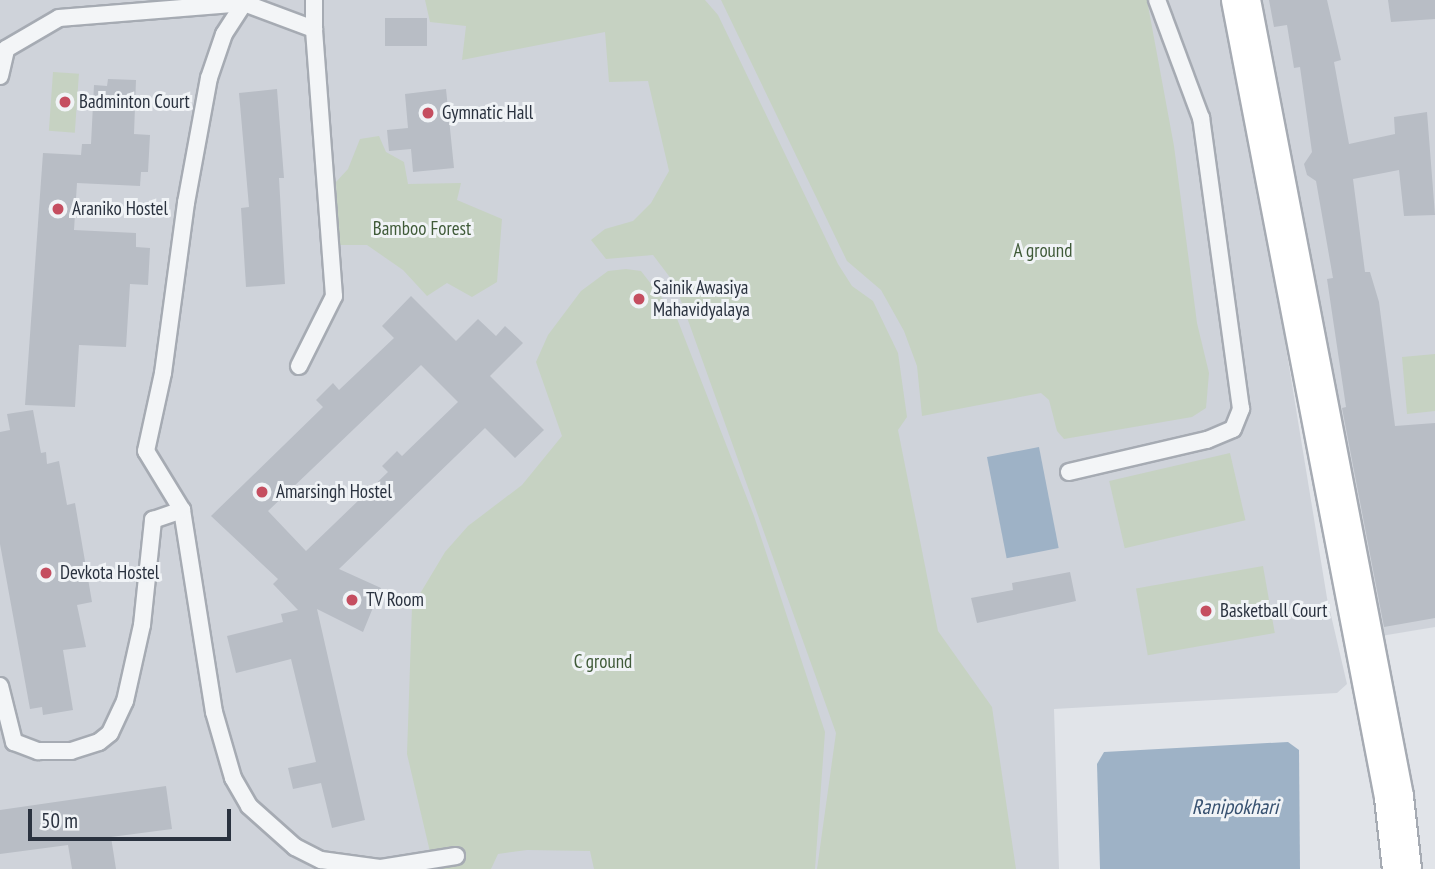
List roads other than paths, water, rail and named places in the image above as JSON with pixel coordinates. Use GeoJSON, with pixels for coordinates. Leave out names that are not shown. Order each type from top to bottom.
{"type":"FeatureCollection","features":[{"type":"Feature","properties":{"kind":"main road"},"geometry":{"type":"LineString","coordinates":[[1241,0],[1394,797],[1402,869]]}},
{"type":"Feature","properties":{"kind":"lane"},"geometry":{"type":"LineString","coordinates":[[299,366],[334,296],[314,0]]}},
{"type":"Feature","properties":{"kind":"lane"},"geometry":{"type":"LineString","coordinates":[[1069,472],[1207,440],[1233,429],[1241,409],[1201,118],[1157,0]]}},
{"type":"Feature","properties":{"kind":"lane"},"geometry":{"type":"LineString","coordinates":[[0,76],[3,49],[59,18],[244,3],[314,29]]}},
{"type":"Feature","properties":{"kind":"lane"},"geometry":{"type":"LineString","coordinates":[[244,3],[224,34],[209,78],[186,203],[163,373],[146,451],[182,510],[215,712],[233,778],[248,806],[295,847],[321,860],[381,868],[457,856]]}},
{"type":"Feature","properties":{"kind":"lane"},"geometry":{"type":"LineString","coordinates":[[0,686],[14,742],[38,751],[71,751],[99,742],[110,733],[125,701],[142,625],[153,520],[182,510]]}},
{"type":"Feature","properties":{"kind":"water"},"geometry":{"type":"Polygon","coordinates":[[[1039,447],[1059,548],[1007,558],[987,457],[1039,447]]]}},
{"type":"Feature","properties":{"kind":"water","name":"Ranipokhari"},"geometry":{"type":"Polygon","coordinates":[[[1288,742],[1299,750],[1300,869],[1100,869],[1097,764],[1104,752],[1288,742]]]}},
{"type":"Feature","properties":{"kind":"place","name":"Badminton Court"},"geometry":{"type":"Point","coordinates":[65,102]}},
{"type":"Feature","properties":{"kind":"place","name":"Gymnatic Hall"},"geometry":{"type":"Point","coordinates":[428,113]}},
{"type":"Feature","properties":{"kind":"place","name":"Araniko Hostel"},"geometry":{"type":"Point","coordinates":[58,209]}},
{"type":"Feature","properties":{"kind":"place","name":"Sainik Awasiya Mahavidyalaya"},"geometry":{"type":"Point","coordinates":[639,299]}},
{"type":"Feature","properties":{"kind":"place","name":"Amarsingh Hostel"},"geometry":{"type":"Point","coordinates":[262,492]}},
{"type":"Feature","properties":{"kind":"place","name":"Devkota Hostel"},"geometry":{"type":"Point","coordinates":[46,573]}},
{"type":"Feature","properties":{"kind":"place","name":"TV Room"},"geometry":{"type":"Point","coordinates":[352,600]}},
{"type":"Feature","properties":{"kind":"place","name":"Basketball Court"},"geometry":{"type":"Point","coordinates":[1206,611]}},
{"type":"Feature","properties":{"kind":"park label","name":"Bamboo Forest"},"geometry":{"type":"Point","coordinates":[422,229]}},
{"type":"Feature","properties":{"kind":"park label","name":"A ground"},"geometry":{"type":"Point","coordinates":[1043,251]}},
{"type":"Feature","properties":{"kind":"park label","name":"C ground"},"geometry":{"type":"Point","coordinates":[603,662]}}]}
